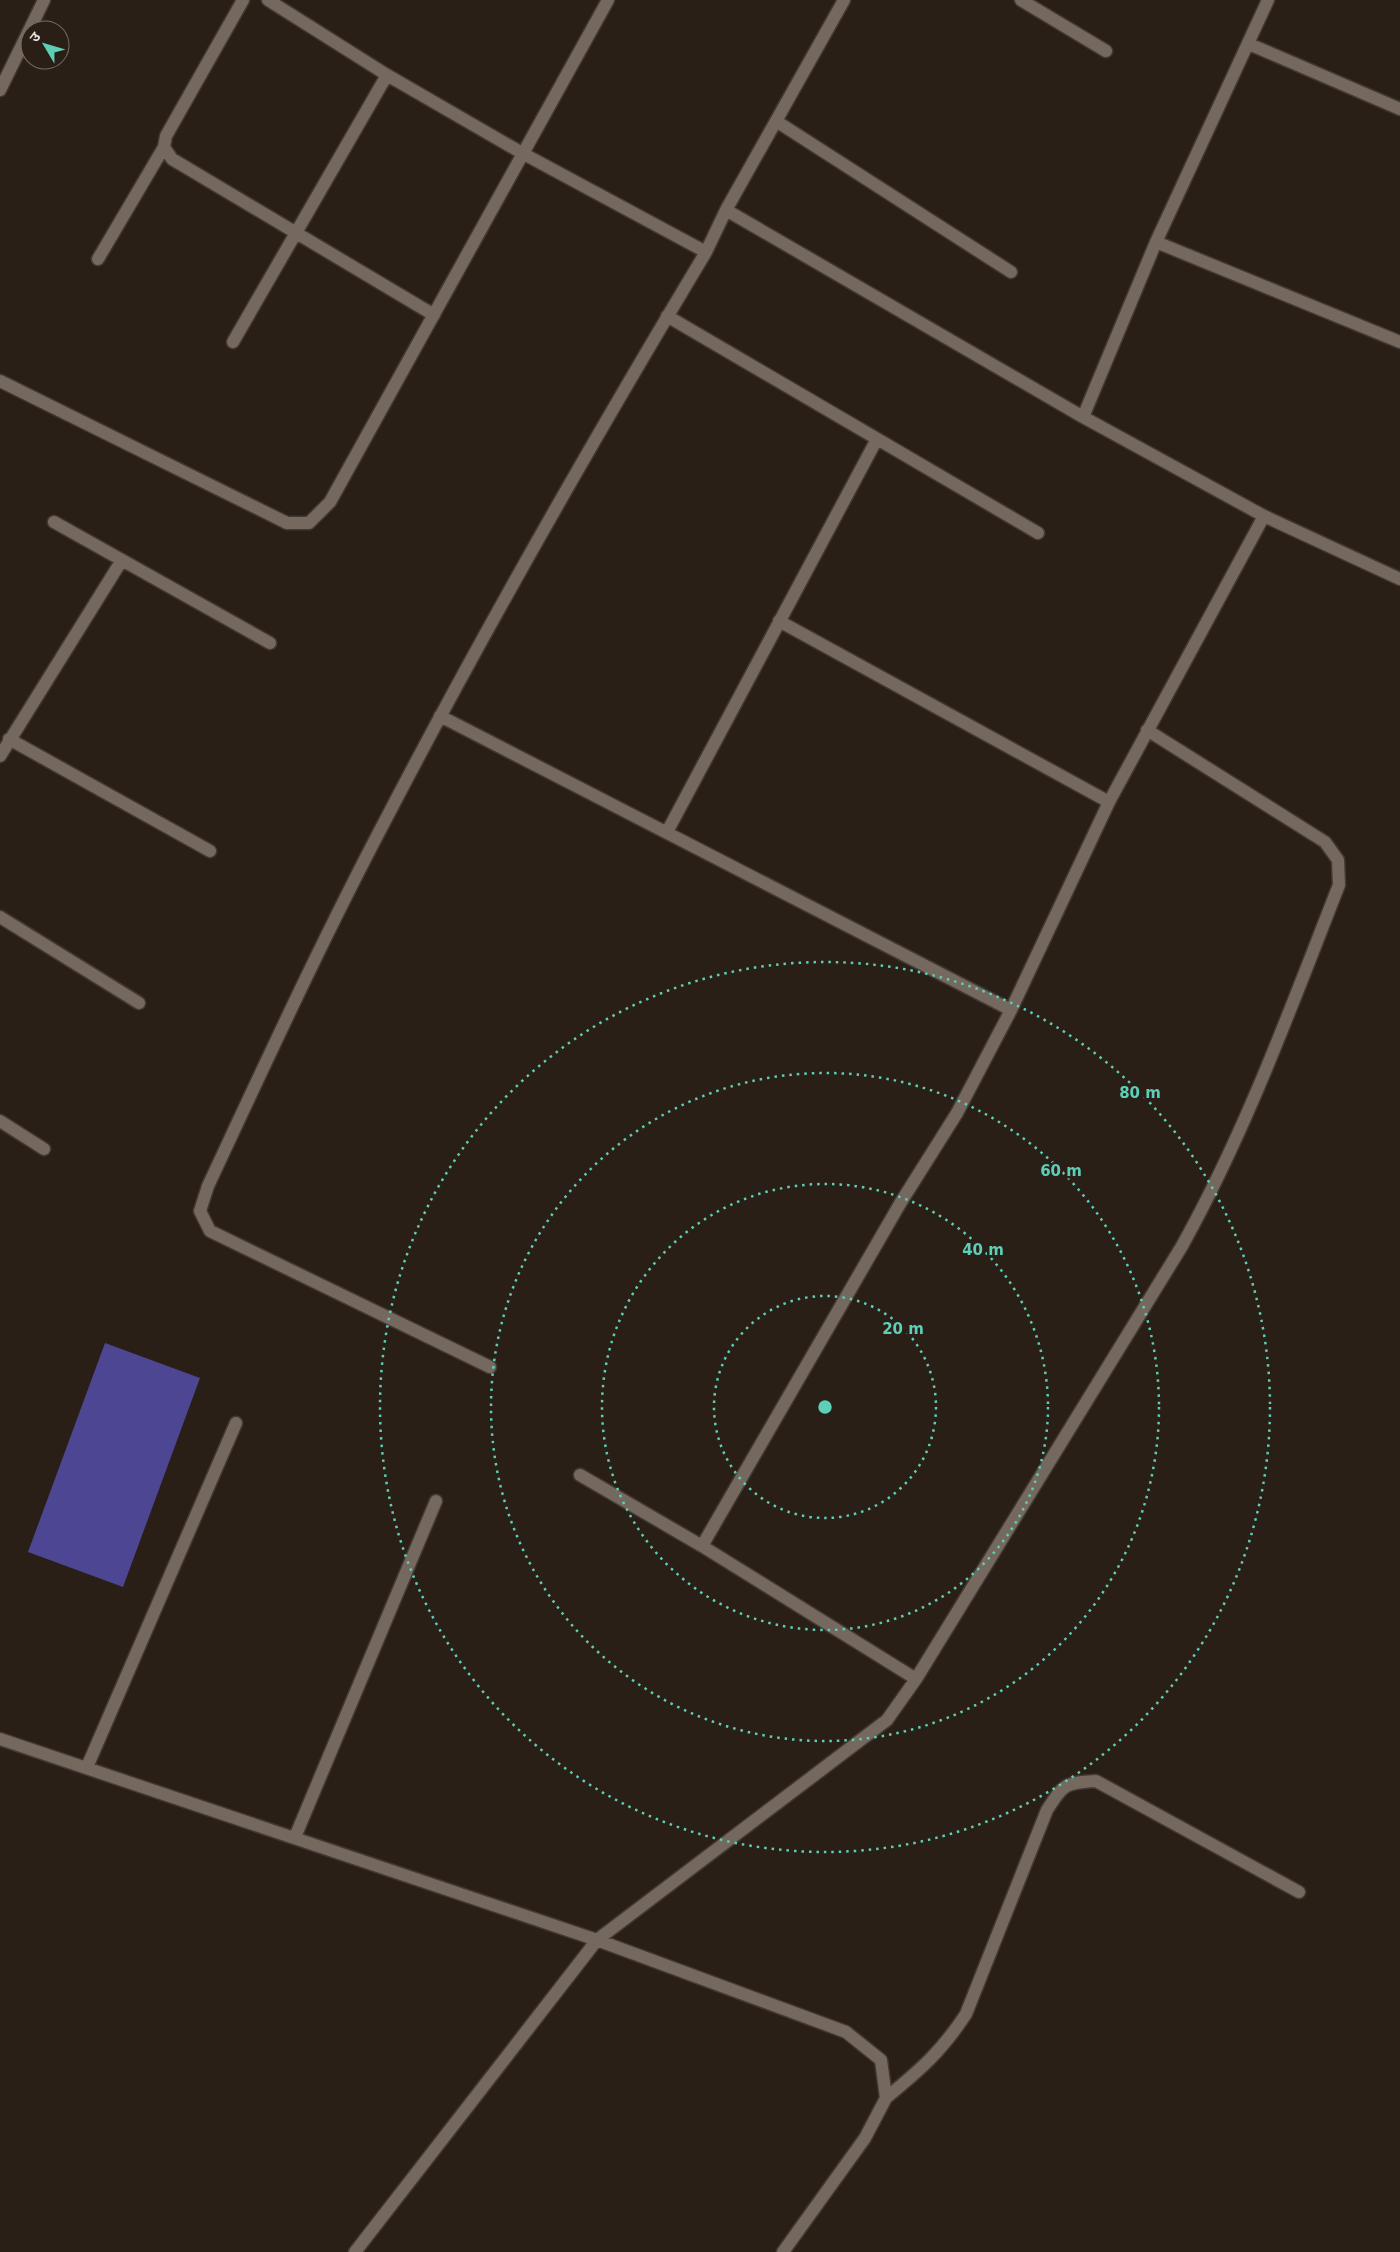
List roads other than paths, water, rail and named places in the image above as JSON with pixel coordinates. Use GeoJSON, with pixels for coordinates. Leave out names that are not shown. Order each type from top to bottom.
{"type":"FeatureCollection","features":[{"type":"Feature","properties":{"kind":"street"},"geometry":{"type":"LineString","coordinates":[[2,82],[44,0]]}},
{"type":"Feature","properties":{"kind":"street"},"geometry":{"type":"LineString","coordinates":[[98,259],[164,147],[166,136],[243,0]]}},
{"type":"Feature","properties":{"kind":"street"},"geometry":{"type":"LineString","coordinates":[[268,0],[387,75],[522,153],[706,252]]}},
{"type":"Feature","properties":{"kind":"street"},"geometry":{"type":"LineString","coordinates":[[0,381],[287,523],[309,523],[330,502],[608,0]]}},
{"type":"Feature","properties":{"kind":"street"},"geometry":{"type":"LineString","coordinates":[[490,1367],[210,1231],[200,1211],[208,1186],[321,945],[440,716],[554,510],[706,252],[726,210],[844,0]]}},
{"type":"Feature","properties":{"kind":"street"},"geometry":{"type":"LineString","coordinates":[[1021,0],[1106,51]]}},
{"type":"Feature","properties":{"kind":"street"},"geometry":{"type":"LineString","coordinates":[[1083,417],[1156,242],[1268,0]]}},
{"type":"Feature","properties":{"kind":"street"},"geometry":{"type":"LineString","coordinates":[[1249,44],[1400,109]]}},
{"type":"Feature","properties":{"kind":"street"},"geometry":{"type":"LineString","coordinates":[[233,342],[387,75]]}},
{"type":"Feature","properties":{"kind":"street"},"geometry":{"type":"LineString","coordinates":[[776,121],[1011,272]]}},
{"type":"Feature","properties":{"kind":"street"},"geometry":{"type":"LineString","coordinates":[[164,147],[172,159],[434,315]]}},
{"type":"Feature","properties":{"kind":"street"},"geometry":{"type":"LineString","coordinates":[[726,210],[1083,417],[1264,516],[1400,579]]}},
{"type":"Feature","properties":{"kind":"street"},"geometry":{"type":"LineString","coordinates":[[1156,242],[1400,342]]}},
{"type":"Feature","properties":{"kind":"street"},"geometry":{"type":"LineString","coordinates":[[667,316],[1038,533]]}},
{"type":"Feature","properties":{"kind":"street"},"geometry":{"type":"LineString","coordinates":[[667,832],[876,439]]}},
{"type":"Feature","properties":{"kind":"street"},"geometry":{"type":"LineString","coordinates":[[702,1546],[896,1211],[956,1113],[1011,1010],[1109,802],[1264,516]]}},
{"type":"Feature","properties":{"kind":"street"},"geometry":{"type":"LineString","coordinates":[[54,522],[270,643]]}},
{"type":"Feature","properties":{"kind":"street"},"geometry":{"type":"LineString","coordinates":[[0,756],[122,560]]}},
{"type":"Feature","properties":{"kind":"street"},"geometry":{"type":"LineString","coordinates":[[779,621],[1109,802]]}},
{"type":"Feature","properties":{"kind":"street"},"geometry":{"type":"LineString","coordinates":[[440,716],[1011,1010]]}},
{"type":"Feature","properties":{"kind":"street"},"geometry":{"type":"LineString","coordinates":[[355,2252],[596,1940],[886,1720],[916,1680],[1182,1246],[1212,1191],[1242,1129],[1339,885],[1338,860],[1324,842],[1147,730]]}},
{"type":"Feature","properties":{"kind":"street"},"geometry":{"type":"LineString","coordinates":[[10,739],[210,851]]}},
{"type":"Feature","properties":{"kind":"street"},"geometry":{"type":"LineString","coordinates":[[0,917],[139,1003]]}},
{"type":"Feature","properties":{"kind":"street"},"geometry":{"type":"LineString","coordinates":[[0,1122],[44,1149]]}},
{"type":"Feature","properties":{"kind":"street"},"geometry":{"type":"LineString","coordinates":[[87,1767],[236,1423]]}},
{"type":"Feature","properties":{"kind":"street"},"geometry":{"type":"LineString","coordinates":[[580,1475],[702,1546],[916,1680]]}},
{"type":"Feature","properties":{"kind":"street"},"geometry":{"type":"LineString","coordinates":[[295,1837],[436,1501]]}},
{"type":"Feature","properties":{"kind":"street"},"geometry":{"type":"LineString","coordinates":[[0,1739],[596,1940],[846,2032],[881,2060],[886,2098]]}},
{"type":"Feature","properties":{"kind":"street"},"geometry":{"type":"LineString","coordinates":[[783,2252],[865,2138],[886,2098],[925,2066],[947,2042],[966,2014],[1047,1810],[1061,1788],[1076,1782],[1096,1781],[1299,1892]]}}]}
